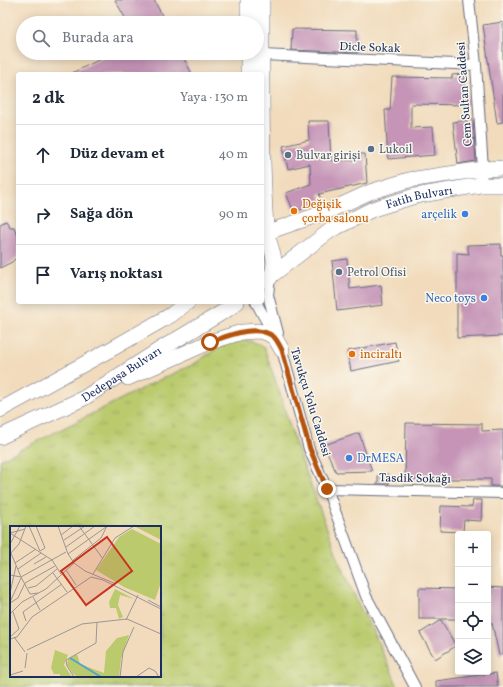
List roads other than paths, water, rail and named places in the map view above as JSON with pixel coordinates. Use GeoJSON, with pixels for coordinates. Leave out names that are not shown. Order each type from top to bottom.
{"type":"FeatureCollection","features":[{"type":"Feature","properties":{"kind":"main road"},"geometry":{"type":"LineString","coordinates":[[248,0],[248,16]]}},
{"type":"Feature","properties":{"kind":"main road"},"geometry":{"type":"LineString","coordinates":[[260,16],[262,0]]}},
{"type":"Feature","properties":{"kind":"main road"},"geometry":{"type":"LineString","coordinates":[[249,72],[253,60]]}},
{"type":"Feature","properties":{"kind":"main road"},"geometry":{"type":"LineString","coordinates":[[255,60],[256,72]]}},
{"type":"Feature","properties":{"kind":"main road","name":"Fatih Bulvarı"},"geometry":{"type":"LineString","coordinates":[[264,233],[326,212],[370,192],[409,180],[483,169],[503,168]]}},
{"type":"Feature","properties":{"kind":"main road","name":"Fatih Bulvarı"},"geometry":{"type":"LineString","coordinates":[[266,280],[331,230],[373,209],[415,196],[480,185],[503,185]]}},
{"type":"Feature","properties":{"kind":"main road"},"geometry":{"type":"LineString","coordinates":[[264,233],[273,253],[274,260],[274,269],[266,280]]}},
{"type":"Feature","properties":{"kind":"main road","name":"Dedepaşa Bulvarı"},"geometry":{"type":"LineString","coordinates":[[0,410],[171,315],[185,304]]}},
{"type":"Feature","properties":{"kind":"main road","name":"Dedepaşa Bulvarı"},"geometry":{"type":"LineString","coordinates":[[0,438],[84,398],[234,304]]}},
{"type":"Feature","properties":{"kind":"main road"},"geometry":{"type":"LineString","coordinates":[[84,398],[210,342],[242,332],[258,331],[268,333],[275,338],[282,350]]}},
{"type":"Feature","properties":{"kind":"street","name":"Cem Sultan Caddesi"},"geometry":{"type":"LineString","coordinates":[[469,0],[476,65],[483,169],[480,185]]}},
{"type":"Feature","properties":{"kind":"street","name":"Dicle Sokak"},"geometry":{"type":"LineString","coordinates":[[264,54],[476,65]]}},
{"type":"Feature","properties":{"kind":"street"},"geometry":{"type":"LineString","coordinates":[[266,280],[268,295],[282,350]]}},
{"type":"Feature","properties":{"kind":"street","name":"Tavukçu Yolu Caddesi"},"geometry":{"type":"LineString","coordinates":[[257,304],[282,350],[310,449],[327,489],[366,596],[415,687]]}},
{"type":"Feature","properties":{"kind":"street","name":"Tasdik Sokağı"},"geometry":{"type":"LineString","coordinates":[[327,489],[503,493]]}},
{"type":"Feature","properties":{"kind":"place","name":"Lukoil"},"geometry":{"type":"Point","coordinates":[371,149]}},
{"type":"Feature","properties":{"kind":"place","name":"Bulvar girişi"},"geometry":{"type":"Point","coordinates":[288,155]}},
{"type":"Feature","properties":{"kind":"place","name":"Değişik çorba salonu"},"geometry":{"type":"Point","coordinates":[294,211]}},
{"type":"Feature","properties":{"kind":"place","name":"arçelik"},"geometry":{"type":"Point","coordinates":[465,214]}},
{"type":"Feature","properties":{"kind":"place","name":"Petrol Ofisi"},"geometry":{"type":"Point","coordinates":[339,272]}},
{"type":"Feature","properties":{"kind":"place","name":"Neco toys"},"geometry":{"type":"Point","coordinates":[484,298]}},
{"type":"Feature","properties":{"kind":"place","name":"inciraltı"},"geometry":{"type":"Point","coordinates":[352,354]}},
{"type":"Feature","properties":{"kind":"place","name":"DrMESA"},"geometry":{"type":"Point","coordinates":[349,458]}}]}
